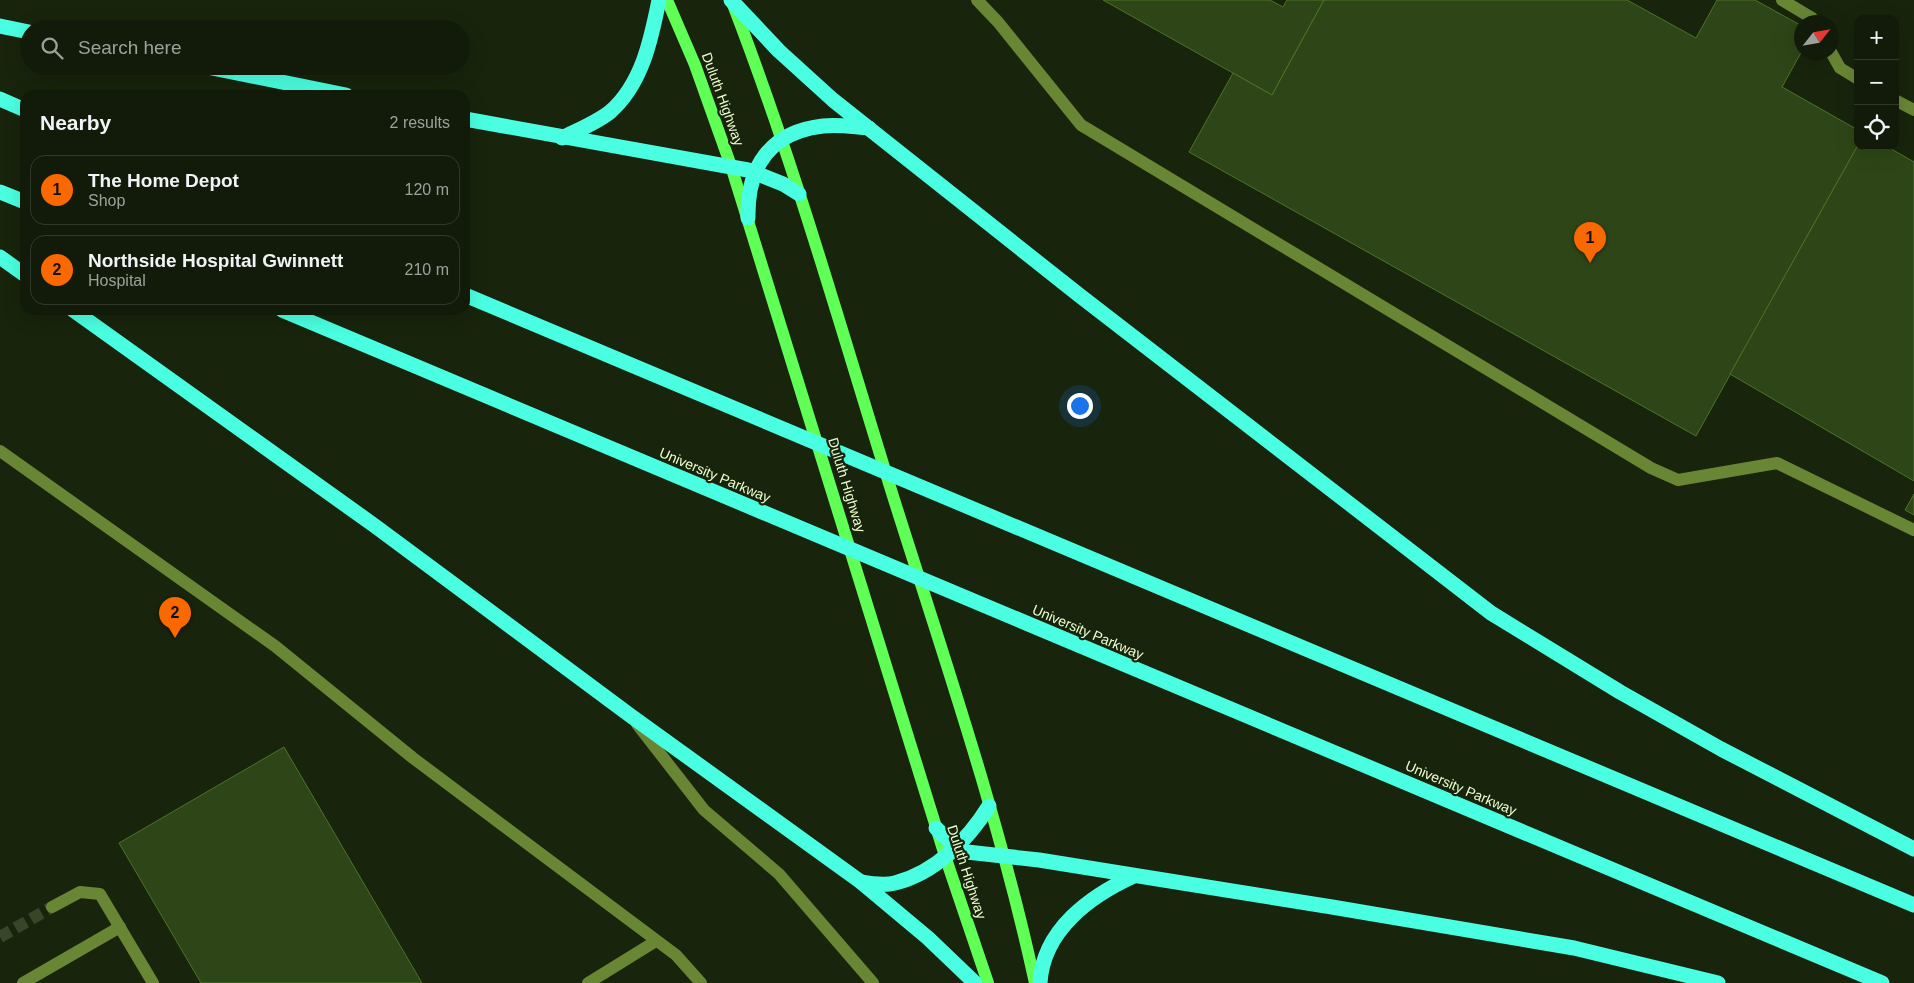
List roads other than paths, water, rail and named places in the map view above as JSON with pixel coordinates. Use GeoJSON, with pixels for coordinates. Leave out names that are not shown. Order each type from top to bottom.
{"type":"FeatureCollection","features":[{"type":"Feature","properties":{"kind":"highway"},"geometry":{"type":"LineString","coordinates":[[562,138],[609,112],[624,97],[637,75],[646,54],[659,0]]}},
{"type":"Feature","properties":{"kind":"highway"},"geometry":{"type":"LineString","coordinates":[[731,0],[808,78],[869,128],[1264,440],[1491,613],[1557,656],[1687,730],[1914,850]]}},
{"type":"Feature","properties":{"kind":"highway"},"geometry":{"type":"LineString","coordinates":[[0,26],[20,30]]}},
{"type":"Feature","properties":{"kind":"highway"},"geometry":{"type":"LineString","coordinates":[[247,75],[321,90]]}},
{"type":"Feature","properties":{"kind":"highway"},"geometry":{"type":"LineString","coordinates":[[0,99],[20,108]]}},
{"type":"Feature","properties":{"kind":"highway"},"geometry":{"type":"LineString","coordinates":[[470,120],[562,138],[731,166],[755,172],[799,194]]}},
{"type":"Feature","properties":{"kind":"highway"},"geometry":{"type":"LineString","coordinates":[[748,218],[747,197],[755,172],[771,148],[780,139],[804,129],[824,126],[869,128]]}},
{"type":"Feature","properties":{"kind":"highway"},"geometry":{"type":"LineString","coordinates":[[0,192],[20,200]]}},
{"type":"Feature","properties":{"kind":"highway"},"geometry":{"type":"LineString","coordinates":[[0,257],[20,271]]}},
{"type":"Feature","properties":{"kind":"highway"},"geometry":{"type":"LineString","coordinates":[[470,297],[1914,905]]}},
{"type":"Feature","properties":{"kind":"highway"},"geometry":{"type":"LineString","coordinates":[[80,315],[374,526],[631,716],[861,882],[928,938],[975,983]]}},
{"type":"Feature","properties":{"kind":"highway","name":"University Parkway"},"geometry":{"type":"LineString","coordinates":[[294,315],[1882,983]]}},
{"type":"Feature","properties":{"kind":"highway"},"geometry":{"type":"LineString","coordinates":[[861,882],[879,885],[894,883],[921,872],[950,852],[972,831],[989,806]]}},
{"type":"Feature","properties":{"kind":"highway"},"geometry":{"type":"LineString","coordinates":[[936,828],[950,852]]}},
{"type":"Feature","properties":{"kind":"highway"},"geometry":{"type":"LineString","coordinates":[[950,852],[1004,856],[1342,908],[1574,948],[1718,983]]}},
{"type":"Feature","properties":{"kind":"highway"},"geometry":{"type":"LineString","coordinates":[[1040,983],[1049,950],[1058,932],[1090,901],[1111,887],[1134,876]]}},
{"type":"Feature","properties":{"kind":"main road","name":"Duluth Highway"},"geometry":{"type":"LineString","coordinates":[[667,0],[695,64],[748,218],[936,828]]}},
{"type":"Feature","properties":{"kind":"main road"},"geometry":{"type":"LineString","coordinates":[[731,0],[799,194],[956,698],[1004,856],[1035,983]]}},
{"type":"Feature","properties":{"kind":"main road","name":"Duluth Highway"},"geometry":{"type":"LineString","coordinates":[[950,852],[988,983]]}},
{"type":"Feature","properties":{"kind":"street"},"geometry":{"type":"LineString","coordinates":[[977,0],[998,22],[1081,125],[1651,468],[1678,480],[1777,463],[1914,530]]}},
{"type":"Feature","properties":{"kind":"street"},"geometry":{"type":"LineString","coordinates":[[1782,0],[1807,15]]}},
{"type":"Feature","properties":{"kind":"street"},"geometry":{"type":"LineString","coordinates":[[1836,60],[1840,68],[1854,76]]}},
{"type":"Feature","properties":{"kind":"street"},"geometry":{"type":"LineString","coordinates":[[1899,102],[1914,110]]}},
{"type":"Feature","properties":{"kind":"street"},"geometry":{"type":"LineString","coordinates":[[0,450],[275,646],[413,758],[676,955],[701,983]]}},
{"type":"Feature","properties":{"kind":"street"},"geometry":{"type":"LineString","coordinates":[[631,716],[704,810],[779,874],[873,983]]}},
{"type":"Feature","properties":{"kind":"street"},"geometry":{"type":"LineString","coordinates":[[52,907],[80,892],[100,894],[153,983]]}},
{"type":"Feature","properties":{"kind":"street"},"geometry":{"type":"LineString","coordinates":[[23,983],[120,927]]}},
{"type":"Feature","properties":{"kind":"street"},"geometry":{"type":"LineString","coordinates":[[588,983],[656,941]]}},
{"type":"Feature","properties":{"kind":"tunnel"},"geometry":{"type":"LineString","coordinates":[[0,937],[52,907]]}},
{"type":"Feature","properties":{"kind":"place","name":"The Home Depot"},"geometry":{"type":"Point","coordinates":[1590,263]}},
{"type":"Feature","properties":{"kind":"place","name":"Northside Hospital Gwinnett"},"geometry":{"type":"Point","coordinates":[175,638]}}]}
